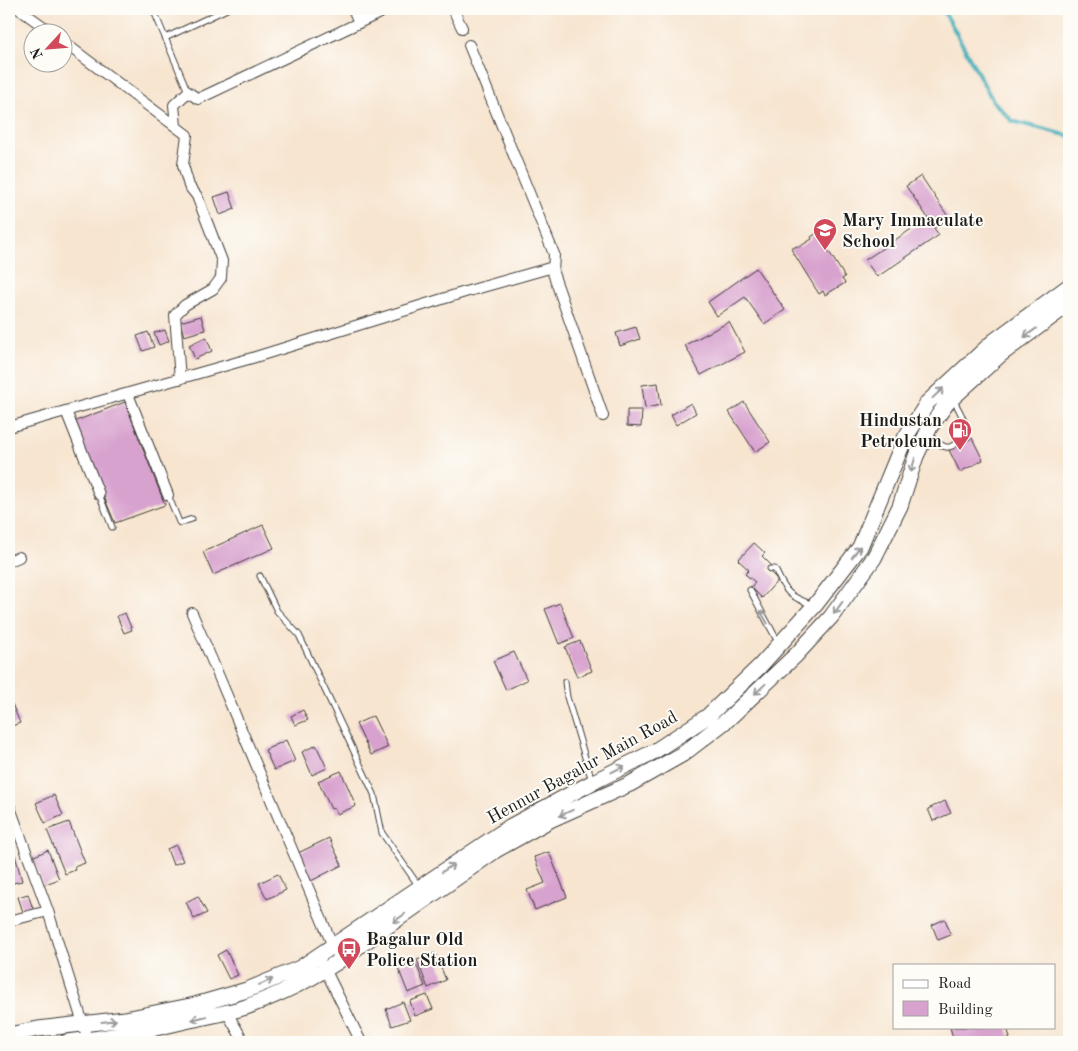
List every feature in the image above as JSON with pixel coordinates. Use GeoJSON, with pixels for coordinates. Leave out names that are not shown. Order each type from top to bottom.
{"type":"FeatureCollection","features":[{"type":"Feature","properties":{"kind":"main road","name":"Hennur Bagalur Main Road"},"geometry":{"type":"LineString","coordinates":[[9,1035],[38,1029],[125,1019],[195,1005],[247,990],[300,968],[511,826],[655,751],[708,716],[779,645],[814,606],[860,547],[906,438],[928,402],[994,341],[1069,286]]}},
{"type":"Feature","properties":{"kind":"main road","name":"Hennur Bagalur Main Road"},"geometry":{"type":"LineString","coordinates":[[67,1042],[165,1026],[244,1007],[284,991],[341,961],[359,946],[496,850],[550,820],[630,784],[683,754],[727,720],[796,655],[831,617],[874,558],[900,506],[916,456],[927,433],[948,403],[1000,355],[1069,304]]}},
{"type":"Feature","properties":{"kind":"street"},"geometry":{"type":"LineString","coordinates":[[19,9],[37,22]]}},
{"type":"Feature","properties":{"kind":"street"},"geometry":{"type":"LineString","coordinates":[[353,9],[359,23]]}},
{"type":"Feature","properties":{"kind":"street"},"geometry":{"type":"LineString","coordinates":[[176,126],[174,105],[188,92],[198,99],[388,9]]}},
{"type":"Feature","properties":{"kind":"street"},"geometry":{"type":"LineString","coordinates":[[453,9],[462,28]]}},
{"type":"Feature","properties":{"kind":"street"},"geometry":{"type":"LineString","coordinates":[[469,45],[554,254],[553,273],[556,284],[603,416]]}},
{"type":"Feature","properties":{"kind":"street"},"geometry":{"type":"LineString","coordinates":[[72,48],[188,135],[183,165],[189,186],[197,196],[222,262],[221,278],[213,289],[185,305],[175,315],[180,379]]}},
{"type":"Feature","properties":{"kind":"street"},"geometry":{"type":"LineString","coordinates":[[9,427],[252,358],[465,292],[554,267]]}},
{"type":"Feature","properties":{"kind":"street"},"geometry":{"type":"LineString","coordinates":[[128,394],[168,495]]}},
{"type":"Feature","properties":{"kind":"street"},"geometry":{"type":"LineString","coordinates":[[66,412],[99,494]]}},
{"type":"Feature","properties":{"kind":"street"},"geometry":{"type":"LineString","coordinates":[[9,561],[19,557]]}},
{"type":"Feature","properties":{"kind":"street"},"geometry":{"type":"LineString","coordinates":[[192,613],[341,961]]}},
{"type":"Feature","properties":{"kind":"street"},"geometry":{"type":"LineString","coordinates":[[9,805],[48,911],[88,1040]]}},
{"type":"Feature","properties":{"kind":"street"},"geometry":{"type":"LineString","coordinates":[[9,921],[48,911]]}},
{"type":"Feature","properties":{"kind":"street"},"geometry":{"type":"LineString","coordinates":[[318,956],[361,1042]]}},
{"type":"Feature","properties":{"kind":"street"},"geometry":{"type":"LineString","coordinates":[[226,1011],[244,1042]]}},
{"type":"Feature","properties":{"kind":"lane"},"geometry":{"type":"LineString","coordinates":[[153,9],[188,92]]}},
{"type":"Feature","properties":{"kind":"lane"},"geometry":{"type":"LineString","coordinates":[[166,38],[227,9]]}},
{"type":"Feature","properties":{"kind":"lane"},"geometry":{"type":"LineString","coordinates":[[927,433],[940,445],[949,448],[966,433],[966,426],[953,398]]}},
{"type":"Feature","properties":{"kind":"lane"},"geometry":{"type":"LineString","coordinates":[[99,494],[112,527]]}},
{"type":"Feature","properties":{"kind":"lane"},"geometry":{"type":"LineString","coordinates":[[168,495],[178,522],[192,519]]}},
{"type":"Feature","properties":{"kind":"lane"},"geometry":{"type":"LineString","coordinates":[[770,568],[775,570],[782,585],[790,595],[814,606]]}},
{"type":"Feature","properties":{"kind":"lane"},"geometry":{"type":"LineString","coordinates":[[260,576],[277,611],[299,635],[374,794],[382,833],[420,888]]}},
{"type":"Feature","properties":{"kind":"lane"},"geometry":{"type":"LineString","coordinates":[[750,590],[779,645]]}},
{"type":"Feature","properties":{"kind":"lane"},"geometry":{"type":"LineString","coordinates":[[565,682],[567,697],[593,782]]}},
{"type":"Feature","properties":{"kind":"building"},"geometry":{"type":"Polygon","coordinates":[[[921,176],[949,218],[934,228],[939,235],[877,277],[865,260],[928,218],[906,186],[921,176]]]}},
{"type":"Feature","properties":{"kind":"building"},"geometry":{"type":"Polygon","coordinates":[[[229,192],[235,209],[220,215],[214,197],[229,192]]]}},
{"type":"Feature","properties":{"kind":"building"},"geometry":{"type":"Polygon","coordinates":[[[817,233],[845,277],[842,279],[845,283],[825,295],[823,291],[819,294],[791,249],[799,247],[812,239],[811,237],[817,233]]]}},
{"type":"Feature","properties":{"kind":"building"},"geometry":{"type":"Polygon","coordinates":[[[756,268],[785,310],[764,324],[745,297],[717,316],[708,302],[756,268]]]}},
{"type":"Feature","properties":{"kind":"building"},"geometry":{"type":"Polygon","coordinates":[[[201,316],[205,330],[184,336],[180,322],[201,316]]]}},
{"type":"Feature","properties":{"kind":"building"},"geometry":{"type":"Polygon","coordinates":[[[729,322],[745,352],[701,375],[685,345],[729,322]]]}},
{"type":"Feature","properties":{"kind":"building"},"geometry":{"type":"Polygon","coordinates":[[[636,327],[640,339],[620,346],[616,333],[636,327]]]}},
{"type":"Feature","properties":{"kind":"building"},"geometry":{"type":"Polygon","coordinates":[[[165,330],[169,341],[159,345],[154,333],[165,330]]]}},
{"type":"Feature","properties":{"kind":"building"},"geometry":{"type":"Polygon","coordinates":[[[148,332],[154,347],[143,351],[137,336],[148,332]]]}},
{"type":"Feature","properties":{"kind":"building"},"geometry":{"type":"Polygon","coordinates":[[[206,337],[212,351],[195,359],[189,345],[206,337]]]}},
{"type":"Feature","properties":{"kind":"building"},"geometry":{"type":"Polygon","coordinates":[[[658,383],[661,405],[645,408],[642,385],[658,383]]]}},
{"type":"Feature","properties":{"kind":"building"},"geometry":{"type":"Polygon","coordinates":[[[125,402],[165,505],[115,523],[73,422],[125,402]]]}},
{"type":"Feature","properties":{"kind":"building"},"geometry":{"type":"Polygon","coordinates":[[[744,402],[770,442],[755,452],[729,412],[744,402]]]}},
{"type":"Feature","properties":{"kind":"building"},"geometry":{"type":"Polygon","coordinates":[[[691,403],[696,413],[676,425],[671,415],[691,403]]]}},
{"type":"Feature","properties":{"kind":"building"},"geometry":{"type":"Polygon","coordinates":[[[627,410],[642,410],[641,427],[627,426],[627,410]]]}},
{"type":"Feature","properties":{"kind":"building"},"geometry":{"type":"Polygon","coordinates":[[[972,438],[983,460],[960,472],[949,450],[972,438]]]}},
{"type":"Feature","properties":{"kind":"building"},"geometry":{"type":"Polygon","coordinates":[[[263,525],[274,548],[213,575],[203,552],[263,525]]]}},
{"type":"Feature","properties":{"kind":"building"},"geometry":{"type":"Polygon","coordinates":[[[754,543],[765,553],[762,556],[771,565],[767,569],[778,580],[762,598],[751,587],[755,582],[745,574],[749,570],[738,560],[754,543]]]}},
{"type":"Feature","properties":{"kind":"building"},"geometry":{"type":"Polygon","coordinates":[[[560,603],[574,638],[559,644],[545,609],[560,603]]]}},
{"type":"Feature","properties":{"kind":"building"},"geometry":{"type":"Polygon","coordinates":[[[125,613],[132,630],[124,633],[117,616],[125,613]]]}},
{"type":"Feature","properties":{"kind":"building"},"geometry":{"type":"Polygon","coordinates":[[[580,641],[592,671],[577,677],[565,647],[580,641]]]}},
{"type":"Feature","properties":{"kind":"building"},"geometry":{"type":"Polygon","coordinates":[[[514,652],[527,680],[506,690],[493,661],[514,652]]]}},
{"type":"Feature","properties":{"kind":"building"},"geometry":{"type":"Polygon","coordinates":[[[12,704],[20,723],[9,727],[9,705],[12,704]]]}},
{"type":"Feature","properties":{"kind":"building"},"geometry":{"type":"Polygon","coordinates":[[[303,710],[308,720],[295,725],[291,716],[303,710]]]}},
{"type":"Feature","properties":{"kind":"building"},"geometry":{"type":"Polygon","coordinates":[[[373,716],[388,747],[371,755],[356,724],[373,716]]]}},
{"type":"Feature","properties":{"kind":"building"},"geometry":{"type":"Polygon","coordinates":[[[286,740],[295,761],[274,770],[265,750],[286,740]]]}},
{"type":"Feature","properties":{"kind":"building"},"geometry":{"type":"Polygon","coordinates":[[[316,745],[327,768],[312,775],[302,752],[316,745]]]}},
{"type":"Feature","properties":{"kind":"building"},"geometry":{"type":"Polygon","coordinates":[[[341,771],[356,806],[337,814],[334,808],[331,809],[318,781],[341,771]]]}},
{"type":"Feature","properties":{"kind":"building"},"geometry":{"type":"Polygon","coordinates":[[[54,795],[63,815],[45,823],[36,803],[54,795]]]}},
{"type":"Feature","properties":{"kind":"building"},"geometry":{"type":"Polygon","coordinates":[[[945,801],[951,813],[933,821],[928,809],[945,801]]]}},
{"type":"Feature","properties":{"kind":"building"},"geometry":{"type":"Polygon","coordinates":[[[69,822],[85,863],[74,867],[75,870],[65,874],[47,830],[69,822]]]}},
{"type":"Feature","properties":{"kind":"building"},"geometry":{"type":"Polygon","coordinates":[[[329,838],[342,865],[311,881],[298,853],[329,838]]]}},
{"type":"Feature","properties":{"kind":"building"},"geometry":{"type":"Polygon","coordinates":[[[176,845],[183,861],[173,865],[167,849],[176,845]]]}},
{"type":"Feature","properties":{"kind":"building"},"geometry":{"type":"Polygon","coordinates":[[[48,850],[59,879],[43,885],[32,857],[48,850]]]}},
{"type":"Feature","properties":{"kind":"building"},"geometry":{"type":"Polygon","coordinates":[[[549,852],[567,897],[535,910],[527,890],[545,883],[534,857],[549,852]]]}},
{"type":"Feature","properties":{"kind":"building"},"geometry":{"type":"Polygon","coordinates":[[[15,855],[22,881],[9,884],[9,857],[15,855]]]}},
{"type":"Feature","properties":{"kind":"building"},"geometry":{"type":"Polygon","coordinates":[[[278,874],[286,890],[267,899],[259,883],[278,874]]]}},
{"type":"Feature","properties":{"kind":"building"},"geometry":{"type":"Polygon","coordinates":[[[28,894],[34,912],[24,915],[18,897],[28,894]]]}},
{"type":"Feature","properties":{"kind":"building"},"geometry":{"type":"Polygon","coordinates":[[[198,896],[207,913],[194,919],[186,902],[198,896]]]}},
{"type":"Feature","properties":{"kind":"building"},"geometry":{"type":"Polygon","coordinates":[[[945,919],[951,935],[938,940],[932,925],[945,919]]]}},
{"type":"Feature","properties":{"kind":"building"},"geometry":{"type":"Polygon","coordinates":[[[226,950],[238,975],[229,979],[217,955],[226,950]]]}},
{"type":"Feature","properties":{"kind":"building"},"geometry":{"type":"Polygon","coordinates":[[[435,953],[446,980],[428,988],[417,960],[435,953]]]}},
{"type":"Feature","properties":{"kind":"building"},"geometry":{"type":"Polygon","coordinates":[[[414,959],[425,986],[408,993],[397,965],[414,959]]]}},
{"type":"Feature","properties":{"kind":"building"},"geometry":{"type":"Polygon","coordinates":[[[427,995],[433,1009],[415,1016],[410,1001],[427,995]]]}},
{"type":"Feature","properties":{"kind":"building"},"geometry":{"type":"Polygon","coordinates":[[[403,1002],[410,1020],[392,1026],[386,1009],[403,1002]]]}},
{"type":"Feature","properties":{"kind":"building"},"geometry":{"type":"Polygon","coordinates":[[[950,1028],[1007,1028],[1010,1038],[997,1042],[954,1042],[950,1028]]]}},
{"type":"Feature","properties":{"kind":"waterway"},"geometry":{"type":"LineString","coordinates":[[941,9],[948,18],[993,101],[1012,121],[1069,136]]}},
{"type":"Feature","properties":{"kind":"place","name":"Mary Immaculate School"},"geometry":{"type":"Point","coordinates":[825,251]}},
{"type":"Feature","properties":{"kind":"place","name":"Hindustan Petroleum"},"geometry":{"type":"Point","coordinates":[960,451]}},
{"type":"Feature","properties":{"kind":"place","name":"Bagalur Old Police Station"},"geometry":{"type":"Point","coordinates":[349,970]}}]}
